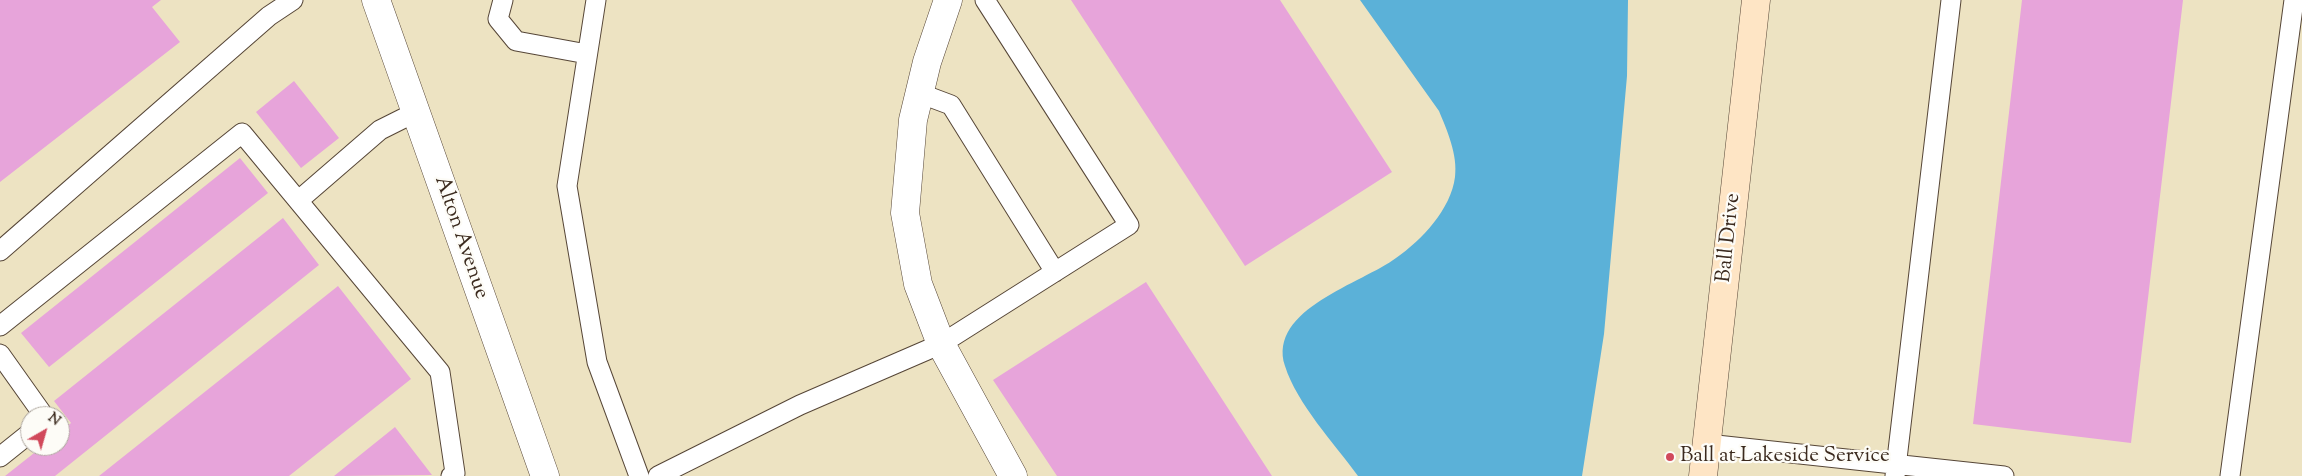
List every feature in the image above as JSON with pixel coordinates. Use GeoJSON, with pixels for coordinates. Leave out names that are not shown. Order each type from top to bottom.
{"type":"FeatureCollection","features":[{"type":"Feature","properties":{"kind":"street","name":"Alton Avenue"},"geometry":{"type":"LineString","coordinates":[[376,0],[545,476]]}},
{"type":"Feature","properties":{"kind":"street"},"geometry":{"type":"LineString","coordinates":[[948,0],[927,62],[913,120],[905,213],[918,284],[941,344],[1013,476]]}},
{"type":"Feature","properties":{"kind":"street","name":"Ball Drive"},"geometry":{"type":"LineString","coordinates":[[1703,476],[1756,0]]}},
{"type":"Feature","properties":{"kind":"lane"},"geometry":{"type":"LineString","coordinates":[[0,251],[269,16],[293,0]]}},
{"type":"Feature","properties":{"kind":"lane"},"geometry":{"type":"LineString","coordinates":[[503,0],[498,19],[516,41],[587,54]]}},
{"type":"Feature","properties":{"kind":"lane"},"geometry":{"type":"LineString","coordinates":[[596,0],[567,186],[597,362],[639,476]]}},
{"type":"Feature","properties":{"kind":"lane"},"geometry":{"type":"LineString","coordinates":[[658,476],[800,405],[941,344],[1130,225],[985,0]]}},
{"type":"Feature","properties":{"kind":"lane"},"geometry":{"type":"LineString","coordinates":[[1896,470],[1951,0]]}},
{"type":"Feature","properties":{"kind":"lane"},"geometry":{"type":"LineString","coordinates":[[2230,476],[2294,0]]}},
{"type":"Feature","properties":{"kind":"lane"},"geometry":{"type":"LineString","coordinates":[[919,93],[951,106],[1055,272]]}},
{"type":"Feature","properties":{"kind":"lane"},"geometry":{"type":"LineString","coordinates":[[299,200],[380,130],[416,112]]}},
{"type":"Feature","properties":{"kind":"lane"},"geometry":{"type":"LineString","coordinates":[[0,326],[242,133],[440,372],[455,473],[451,476]]}},
{"type":"Feature","properties":{"kind":"lane"},"geometry":{"type":"LineString","coordinates":[[0,354],[37,406]]}},
{"type":"Feature","properties":{"kind":"lane"},"geometry":{"type":"LineString","coordinates":[[0,457],[20,441]]}},
{"type":"Feature","properties":{"kind":"lane"},"geometry":{"type":"LineString","coordinates":[[1707,444],[1896,470],[2004,476]]}},
{"type":"Feature","properties":{"kind":"water"},"geometry":{"type":"Polygon","coordinates":[[[1360,0],[1628,0],[1627,76],[1604,334],[1582,476],[1358,476],[1307,409],[1291,380],[1285,366],[1283,346],[1290,329],[1304,313],[1321,300],[1396,258],[1416,242],[1434,223],[1448,201],[1455,177],[1456,169],[1453,151],[1439,111],[1360,0]]]}},
{"type":"Feature","properties":{"kind":"building"},"geometry":{"type":"Polygon","coordinates":[[[0,0],[161,0],[152,7],[180,42],[0,182],[0,0]]]}},
{"type":"Feature","properties":{"kind":"building"},"geometry":{"type":"Polygon","coordinates":[[[1071,0],[1280,0],[1392,172],[1245,266],[1071,0]]]}},
{"type":"Feature","properties":{"kind":"building"},"geometry":{"type":"Polygon","coordinates":[[[2022,0],[2183,0],[2131,443],[1973,424],[2022,0]]]}},
{"type":"Feature","properties":{"kind":"building"},"geometry":{"type":"Polygon","coordinates":[[[294,81],[339,138],[301,168],[256,112],[294,81]]]}},
{"type":"Feature","properties":{"kind":"building"},"geometry":{"type":"Polygon","coordinates":[[[240,158],[268,193],[49,367],[21,333],[240,158]]]}},
{"type":"Feature","properties":{"kind":"building"},"geometry":{"type":"Polygon","coordinates":[[[283,218],[319,265],[55,476],[5,476],[30,456],[70,456],[70,406],[58,406],[54,401],[283,218]]]}},
{"type":"Feature","properties":{"kind":"building"},"geometry":{"type":"Polygon","coordinates":[[[1146,282],[1272,476],[1057,476],[993,380],[1146,282]]]}},
{"type":"Feature","properties":{"kind":"building"},"geometry":{"type":"Polygon","coordinates":[[[338,286],[411,379],[289,476],[99,476],[338,286]]]}},
{"type":"Feature","properties":{"kind":"building"},"geometry":{"type":"Polygon","coordinates":[[[395,427],[432,475],[334,476],[395,427]]]}},
{"type":"Feature","properties":{"kind":"place","name":"Ball at Lakeside Service"},"geometry":{"type":"Point","coordinates":[1670,457]}}]}
